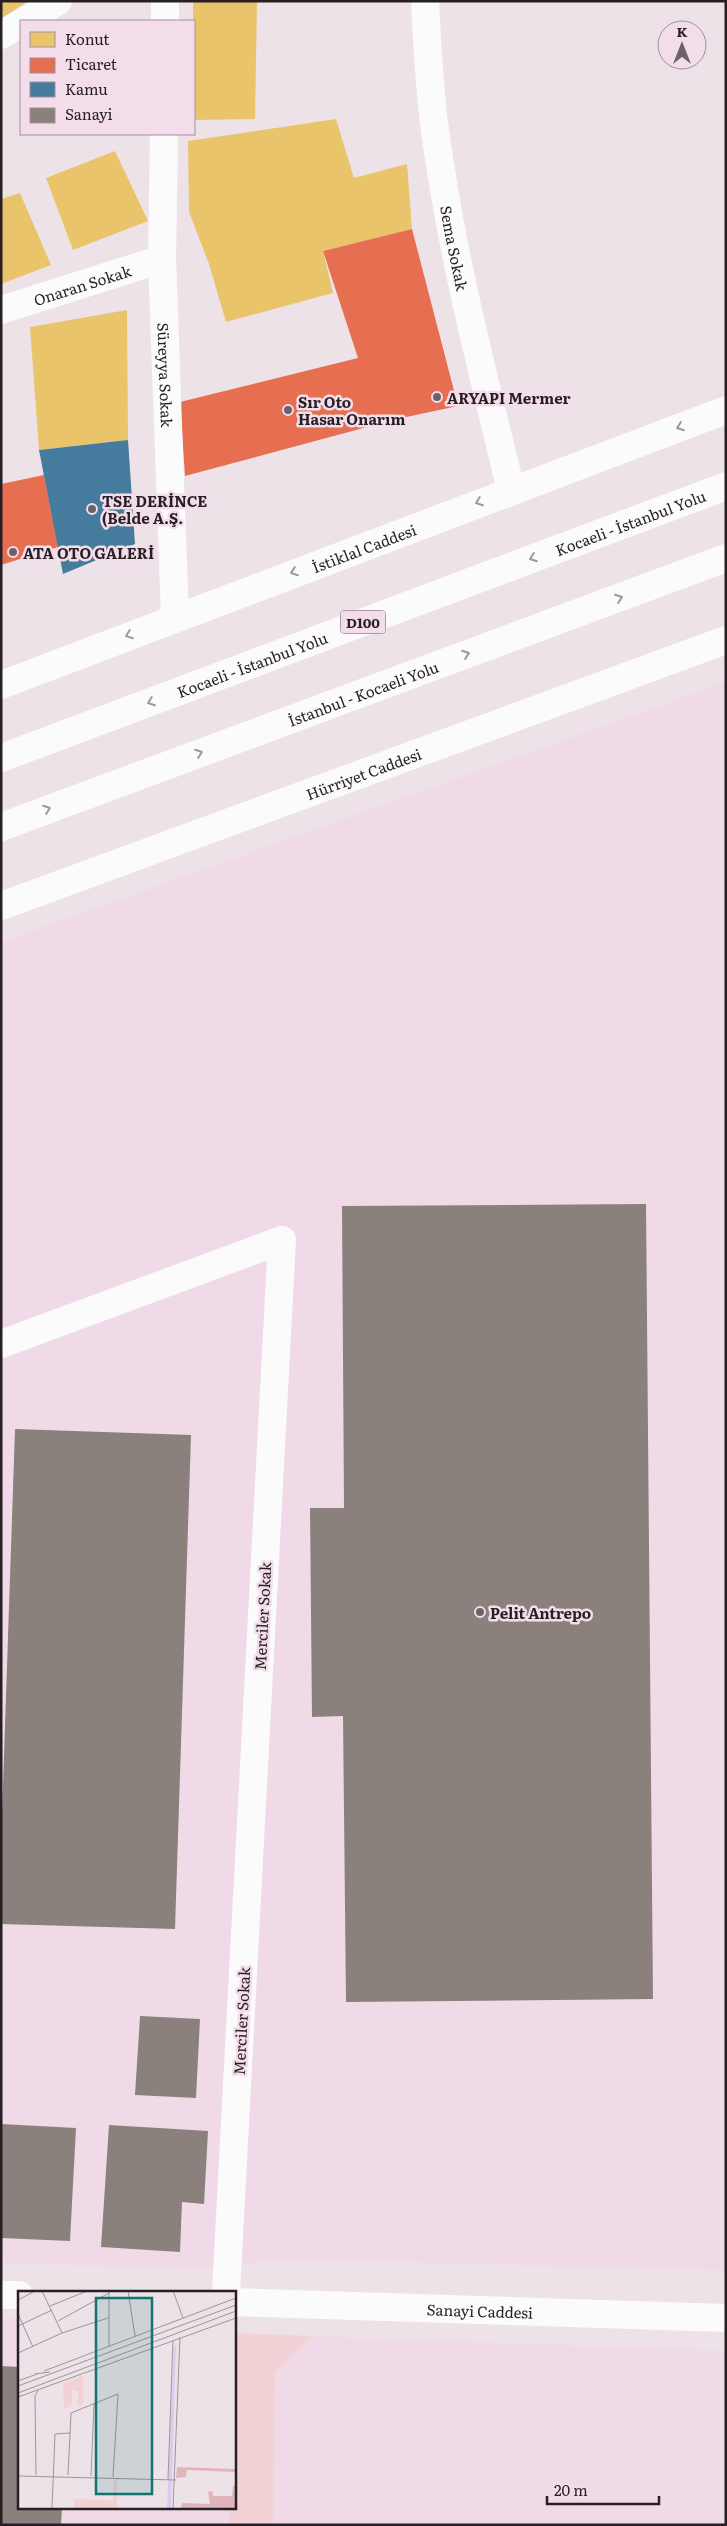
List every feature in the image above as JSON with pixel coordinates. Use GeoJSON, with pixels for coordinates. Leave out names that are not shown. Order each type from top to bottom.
{"type":"FeatureCollection","features":[{"type":"Feature","properties":{"kind":"main road"},"geometry":{"type":"LineString","coordinates":[[27,20],[58,1]]}},
{"type":"Feature","properties":{"kind":"main road"},"geometry":{"type":"LineString","coordinates":[[165,1],[165,20]]}},
{"type":"Feature","properties":{"kind":"main road","name":"Sema Sokak"},"geometry":{"type":"LineString","coordinates":[[425,1],[434,128],[442,182],[460,276],[511,490]]}},
{"type":"Feature","properties":{"kind":"main road"},"geometry":{"type":"LineString","coordinates":[[1,35],[20,24]]}},
{"type":"Feature","properties":{"kind":"main road","name":"Süreyya Sokak"},"geometry":{"type":"LineString","coordinates":[[164,135],[162,258],[175,617]]}},
{"type":"Feature","properties":{"kind":"main road","name":"Onaran Sokak"},"geometry":{"type":"LineString","coordinates":[[1,310],[162,258]]}},
{"type":"Feature","properties":{"kind":"main road","name":"İstiklal Caddesi"},"geometry":{"type":"LineString","coordinates":[[1,684],[726,410]]}},
{"type":"Feature","properties":{"kind":"main road","name":"Kocaeli - İstanbul Yolu"},"geometry":{"type":"LineString","coordinates":[[1,758],[726,486]]}},
{"type":"Feature","properties":{"kind":"main road","name":"İstanbul - Kocaeli Yolu"},"geometry":{"type":"LineString","coordinates":[[1,827],[726,558]]}},
{"type":"Feature","properties":{"kind":"main road","name":"Hürriyet Caddesi"},"geometry":{"type":"LineString","coordinates":[[1,906],[726,640]]}},
{"type":"Feature","properties":{"kind":"main road","name":"Merciler Sokak"},"geometry":{"type":"LineString","coordinates":[[1,1344],[282,1240],[226,2291]]}},
{"type":"Feature","properties":{"kind":"main road"},"geometry":{"type":"LineString","coordinates":[[1,2295],[18,2296]]}},
{"type":"Feature","properties":{"kind":"main road","name":"Sanayi Caddesi"},"geometry":{"type":"LineString","coordinates":[[235,2302],[726,2318]]}},
{"type":"Feature","properties":{"kind":"shaded area","name":"Pelit Antrepo"},"geometry":{"type":"Polygon","coordinates":[[[726,682],[726,2271],[286,2259],[199,2269],[1,2263],[1,942],[726,682]]]}},
{"type":"Feature","properties":{"kind":"shaded area"},"geometry":{"type":"Polygon","coordinates":[[[1,2318],[18,2319],[18,2508],[229,2508],[229,2525],[1,2525],[1,2318]]]}},
{"type":"Feature","properties":{"kind":"shaded area"},"geometry":{"type":"Polygon","coordinates":[[[235,2333],[312,2336],[275,2372],[273,2525],[229,2525],[229,2508],[235,2508],[235,2333]]]}},
{"type":"Feature","properties":{"kind":"shaded area"},"geometry":{"type":"Polygon","coordinates":[[[312,2336],[726,2351],[726,2525],[273,2525],[275,2372],[312,2336]]]}},
{"type":"Feature","properties":{"kind":"building: Konut"},"geometry":{"type":"Polygon","coordinates":[[[1,1],[28,1],[1,19],[1,1]]]}},
{"type":"Feature","properties":{"kind":"building: Konut"},"geometry":{"type":"Polygon","coordinates":[[[193,1],[257,1],[255,119],[195,120],[195,20],[193,20],[193,1]]]}},
{"type":"Feature","properties":{"kind":"building: Konut"},"geometry":{"type":"Polygon","coordinates":[[[336,119],[354,178],[407,164],[412,229],[323,251],[333,293],[226,322],[209,264],[189,212],[188,141],[336,119]]]}},
{"type":"Feature","properties":{"kind":"building: Konut"},"geometry":{"type":"Polygon","coordinates":[[[115,151],[148,221],[73,250],[46,178],[115,151]]]}},
{"type":"Feature","properties":{"kind":"building: Konut"},"geometry":{"type":"Polygon","coordinates":[[[20,193],[51,265],[1,284],[1,199],[20,193]]]}},
{"type":"Feature","properties":{"kind":"building: Konut"},"geometry":{"type":"Polygon","coordinates":[[[127,310],[128,440],[39,450],[30,327],[127,310]]]}},
{"type":"Feature","properties":{"kind":"building: Ticaret"},"geometry":{"type":"Polygon","coordinates":[[[412,229],[458,406],[397,419],[185,476],[180,402],[358,358],[323,251],[412,229]]]}},
{"type":"Feature","properties":{"kind":"building: Ticaret"},"geometry":{"type":"Polygon","coordinates":[[[44,475],[58,547],[1,565],[1,484],[44,475]]]}},
{"type":"Feature","properties":{"kind":"building: Kamu","name":"TSE DERİNCE (Belde A.Ş."},"geometry":{"type":"Polygon","coordinates":[[[128,440],[135,544],[63,574],[39,450],[128,440]]]}},
{"type":"Feature","properties":{"kind":"building: Sanayi","name":"Pelit Antrepo"},"geometry":{"type":"Polygon","coordinates":[[[646,1204],[653,1999],[346,2002],[343,1716],[312,1717],[310,1508],[344,1508],[342,1206],[646,1204]]]}},
{"type":"Feature","properties":{"kind":"building: Sanayi"},"geometry":{"type":"Polygon","coordinates":[[[15,1429],[191,1435],[175,1929],[1,1924],[1,1844],[15,1429]]]}},
{"type":"Feature","properties":{"kind":"building: Sanayi"},"geometry":{"type":"Polygon","coordinates":[[[140,2016],[200,2019],[196,2098],[135,2095],[140,2016]]]}},
{"type":"Feature","properties":{"kind":"building: Sanayi"},"geometry":{"type":"Polygon","coordinates":[[[1,2124],[76,2128],[70,2241],[1,2238],[1,2124]]]}},
{"type":"Feature","properties":{"kind":"building: Sanayi"},"geometry":{"type":"Polygon","coordinates":[[[109,2125],[208,2131],[204,2204],[182,2202],[180,2252],[101,2247],[109,2125]]]}},
{"type":"Feature","properties":{"kind":"building: Sanayi"},"geometry":{"type":"Polygon","coordinates":[[[1,2366],[18,2367],[18,2508],[62,2508],[61,2525],[1,2525],[1,2366]]]}},
{"type":"Feature","properties":{"kind":"place","name":"ARYAPI Mermer"},"geometry":{"type":"Point","coordinates":[437,397]}},
{"type":"Feature","properties":{"kind":"place","name":"Sır Oto Hasar Onarım"},"geometry":{"type":"Point","coordinates":[288,410]}},
{"type":"Feature","properties":{"kind":"place","name":"TSE DERİNCE (Belde A.Ş."},"geometry":{"type":"Point","coordinates":[92,509]}},
{"type":"Feature","properties":{"kind":"place","name":"ATA OTO GALERİ"},"geometry":{"type":"Point","coordinates":[13,552]}},
{"type":"Feature","properties":{"kind":"place","name":"Pelit Antrepo"},"geometry":{"type":"Point","coordinates":[480,1612]}}]}
